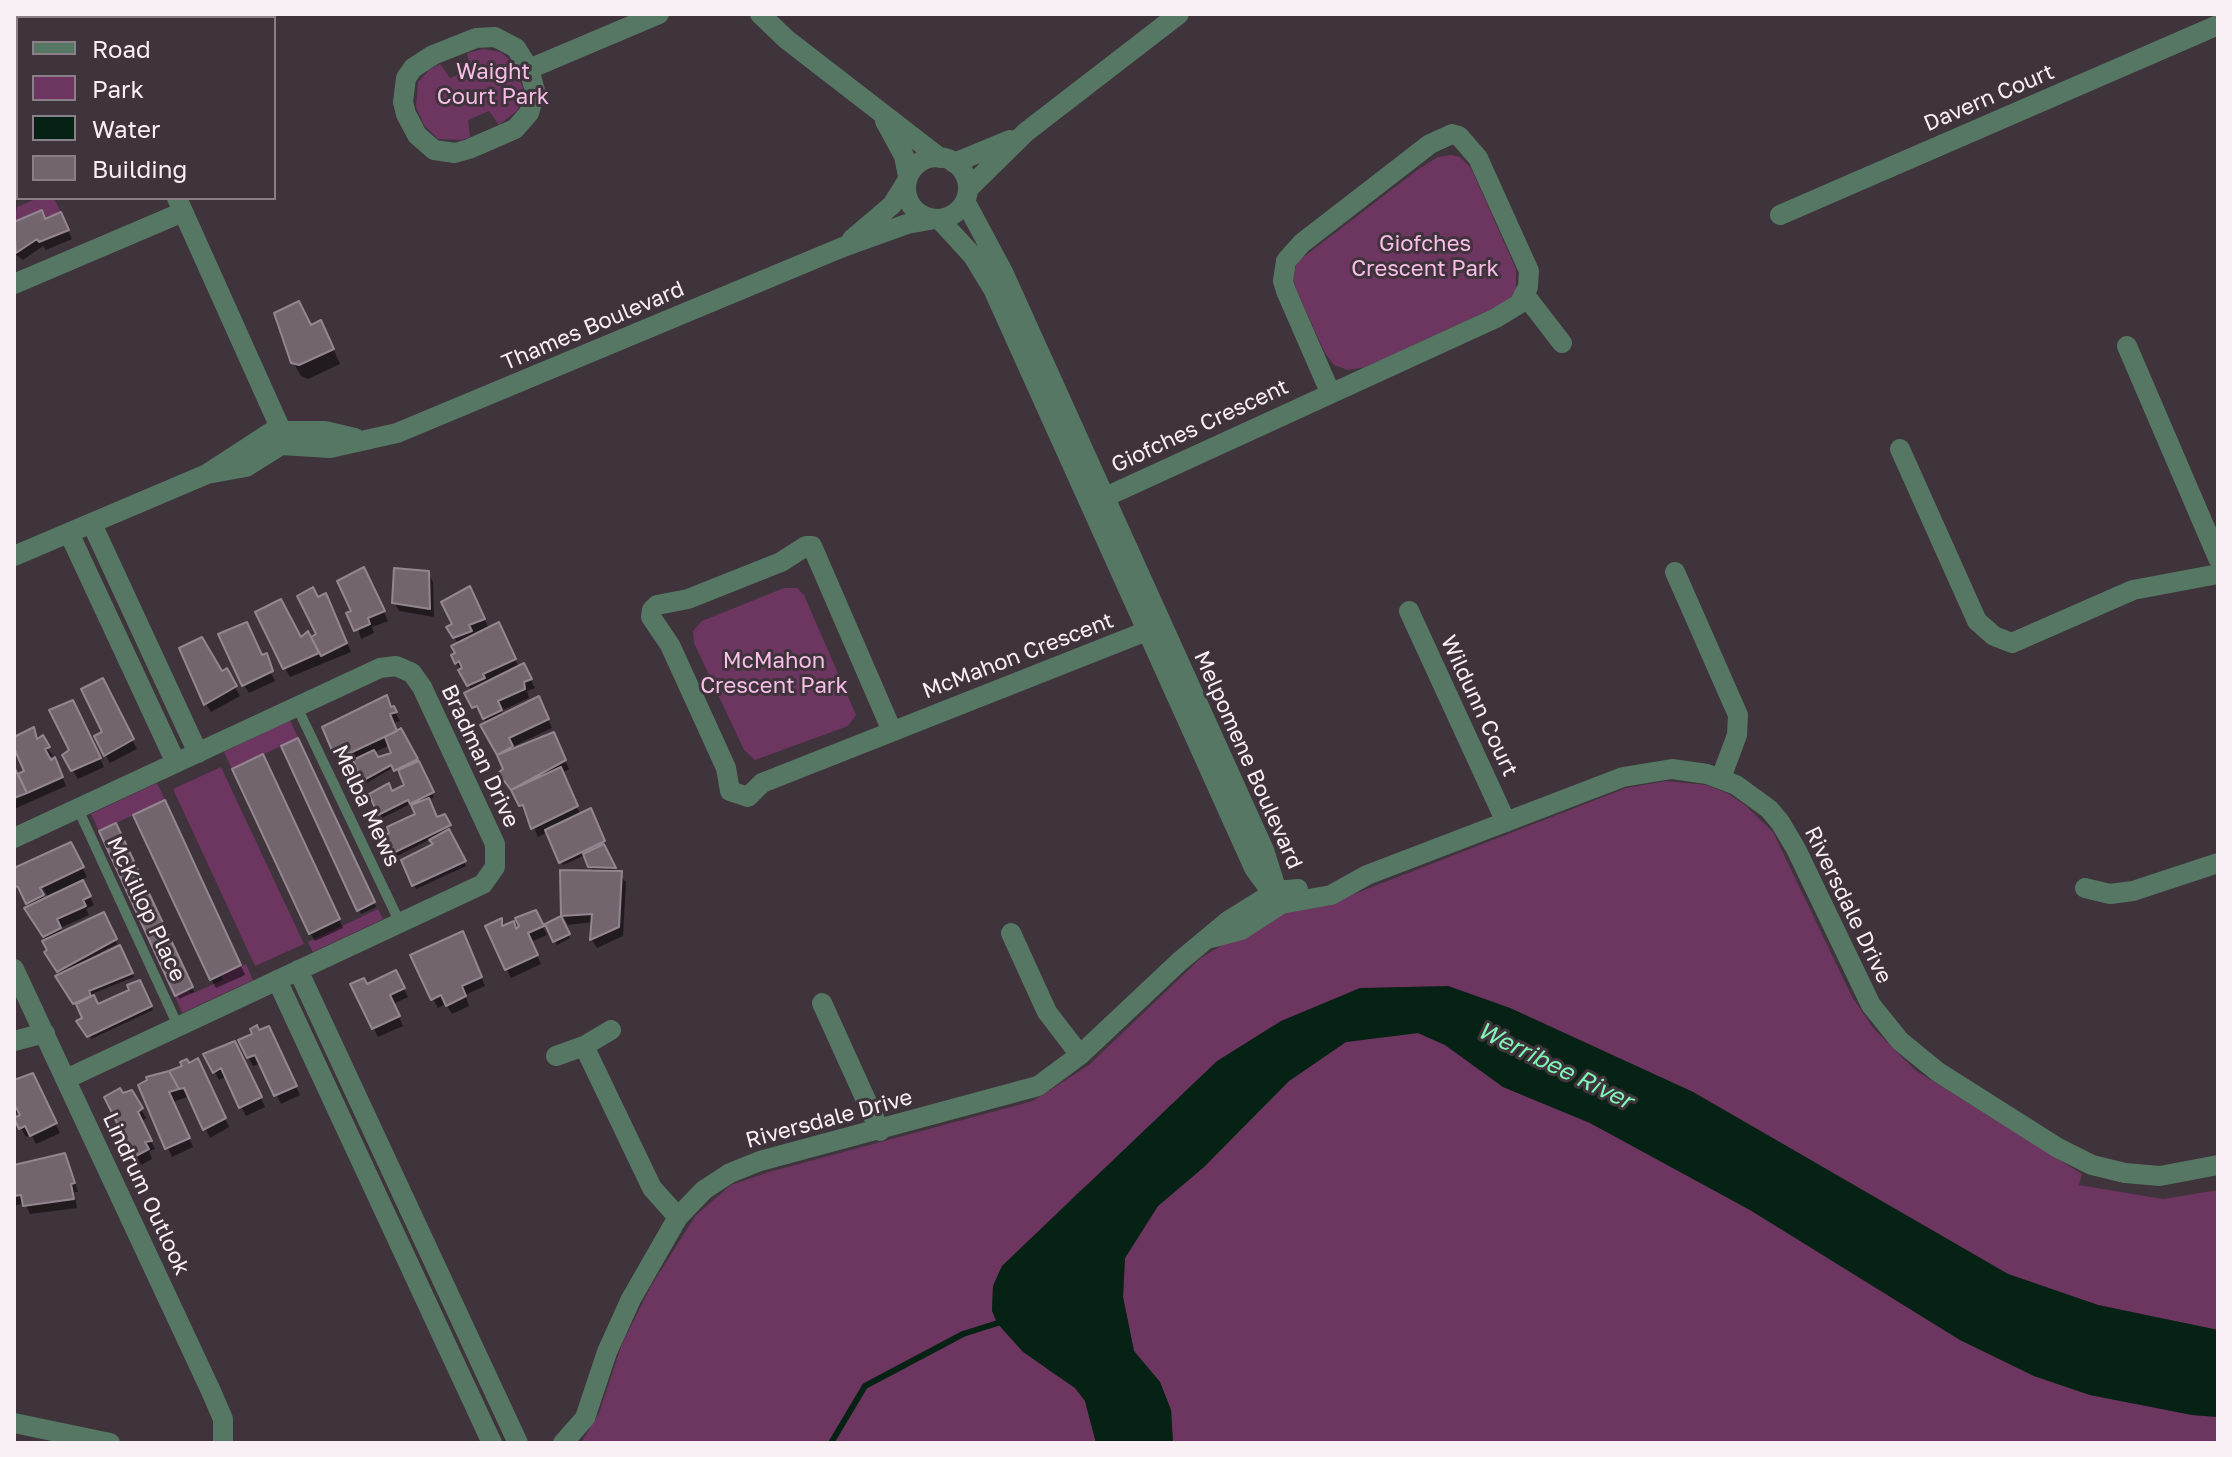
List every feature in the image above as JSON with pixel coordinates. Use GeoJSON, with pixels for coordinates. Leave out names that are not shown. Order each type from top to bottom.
{"type":"FeatureCollection","features":[{"type":"Feature","properties":{"kind":"street"},"geometry":{"type":"LineString","coordinates":[[529,69],[659,14]]}},
{"type":"Feature","properties":{"kind":"street"},"geometry":{"type":"LineString","coordinates":[[760,14],[883,116],[962,170],[966,195]]}},
{"type":"Feature","properties":{"kind":"street"},"geometry":{"type":"LineString","coordinates":[[883,116],[904,156],[912,207],[937,219],[955,214],[966,195],[1026,132],[1179,14]]}},
{"type":"Feature","properties":{"kind":"street","name":"Davern Court"},"geometry":{"type":"LineString","coordinates":[[1780,215],[2218,25]]}},
{"type":"Feature","properties":{"kind":"street"},"geometry":{"type":"LineString","coordinates":[[495,37],[516,48],[529,69],[535,91],[529,113],[515,129],[500,137],[469,149],[443,153],[425,144],[411,126],[403,102],[406,78],[413,68],[433,55],[476,38],[495,37]]}},
{"type":"Feature","properties":{"kind":"street"},"geometry":{"type":"LineString","coordinates":[[908,178],[921,162],[947,160],[1026,132]]}},
{"type":"Feature","properties":{"kind":"street"},"geometry":{"type":"LineString","coordinates":[[1330,392],[1286,291],[1283,281],[1286,261],[1302,243],[1441,137],[1452,134],[1459,136],[1478,158],[1529,271],[1525,295],[1562,343]]}},
{"type":"Feature","properties":{"kind":"street","name":"Thames Boulevard"},"geometry":{"type":"LineString","coordinates":[[843,247],[892,205],[908,178]]}},
{"type":"Feature","properties":{"kind":"street","name":"Melpomene Boulevard"},"geometry":{"type":"LineString","coordinates":[[966,195],[1004,274],[1097,500]]}},
{"type":"Feature","properties":{"kind":"street"},"geometry":{"type":"LineString","coordinates":[[14,284],[180,205],[285,437],[275,448],[246,467],[207,474],[14,556]]}},
{"type":"Feature","properties":{"kind":"street","name":"Thames Boulevard"},"geometry":{"type":"LineString","coordinates":[[285,437],[330,448],[412,428],[843,247],[907,224],[937,219]]}},
{"type":"Feature","properties":{"kind":"street","name":"Melpomene Boulevard"},"geometry":{"type":"LineString","coordinates":[[937,219],[973,256],[993,289],[1097,500],[1155,628],[1254,868],[1277,896]]}},
{"type":"Feature","properties":{"kind":"street","name":"Giofches Crescent"},"geometry":{"type":"LineString","coordinates":[[1097,500],[1496,318],[1510,311],[1525,295]]}},
{"type":"Feature","properties":{"kind":"street"},"geometry":{"type":"LineString","coordinates":[[2127,346],[2218,558]]}},
{"type":"Feature","properties":{"kind":"street"},"geometry":{"type":"LineString","coordinates":[[1900,449],[1977,621],[1994,636],[2012,643],[2133,590],[2218,574]]}},
{"type":"Feature","properties":{"kind":"street"},"geometry":{"type":"LineString","coordinates":[[92,524],[198,753]]}},
{"type":"Feature","properties":{"kind":"street"},"geometry":{"type":"LineString","coordinates":[[69,533],[176,763]]}},
{"type":"Feature","properties":{"kind":"street","name":"McMahon Crescent"},"geometry":{"type":"LineString","coordinates":[[892,731],[812,546],[806,546],[781,562],[677,603],[657,605],[652,610],[651,617],[670,645],[726,768],[730,791],[739,796],[753,796],[762,783],[1155,628]]}},
{"type":"Feature","properties":{"kind":"street"},"geometry":{"type":"LineString","coordinates":[[1675,572],[1738,715],[1737,735],[1721,778]]}},
{"type":"Feature","properties":{"kind":"street","name":"Wildunn Court"},"geometry":{"type":"LineString","coordinates":[[1409,611],[1506,822]]}},
{"type":"Feature","properties":{"kind":"street","name":"Bradman Drive"},"geometry":{"type":"LineString","coordinates":[[14,838],[389,666],[412,673],[492,835],[496,862],[483,884],[66,1079]]}},
{"type":"Feature","properties":{"kind":"street","name":"Riversdale Drive"},"geometry":{"type":"LineString","coordinates":[[563,1443],[585,1418],[617,1328],[678,1217],[704,1190],[744,1167],[1028,1090],[1080,1055],[1207,939],[1241,930],[1277,896],[1316,900],[1367,875],[1623,777],[1652,771],[1690,771],[1721,778],[1753,797],[1780,822],[1796,849],[1860,988],[1884,1023],[1919,1057],[2058,1148],[2092,1165],[2125,1173],[2160,1176],[2218,1165]]}},
{"type":"Feature","properties":{"kind":"street"},"geometry":{"type":"LineString","coordinates":[[2085,888],[2110,894],[2133,891],[2218,863]]}},
{"type":"Feature","properties":{"kind":"street"},"geometry":{"type":"LineString","coordinates":[[1011,933],[1047,1012],[1080,1055]]}},
{"type":"Feature","properties":{"kind":"street","name":"Lindrum Outlook"},"geometry":{"type":"LineString","coordinates":[[14,969],[214,1398],[223,1419],[223,1443]]}},
{"type":"Feature","properties":{"kind":"street"},"geometry":{"type":"LineString","coordinates":[[298,970],[518,1443]]}},
{"type":"Feature","properties":{"kind":"street"},"geometry":{"type":"LineString","coordinates":[[277,980],[492,1443]]}},
{"type":"Feature","properties":{"kind":"street"},"geometry":{"type":"LineString","coordinates":[[822,1003],[880,1131]]}},
{"type":"Feature","properties":{"kind":"street"},"geometry":{"type":"LineString","coordinates":[[556,1056],[584,1046],[611,1030]]}},
{"type":"Feature","properties":{"kind":"street"},"geometry":{"type":"LineString","coordinates":[[14,1041],[45,1033]]}},
{"type":"Feature","properties":{"kind":"street"},"geometry":{"type":"LineString","coordinates":[[584,1046],[652,1188],[678,1217]]}},
{"type":"Feature","properties":{"kind":"street"},"geometry":{"type":"LineString","coordinates":[[340,1117],[362,1106]]}},
{"type":"Feature","properties":{"kind":"street"},"geometry":{"type":"LineString","coordinates":[[429,1309],[451,1299]]}},
{"type":"Feature","properties":{"kind":"street"},"geometry":{"type":"LineString","coordinates":[[14,1423],[110,1443]]}},
{"type":"Feature","properties":{"kind":"lane","name":"Melba Mews"},"geometry":{"type":"LineString","coordinates":[[297,707],[400,923]]}},
{"type":"Feature","properties":{"kind":"lane","name":"McKillop Place"},"geometry":{"type":"LineString","coordinates":[[78,809],[178,1026]]}},
{"type":"Feature","properties":{"kind":"green space","name":"Waight Court Park"},"geometry":{"type":"Polygon","coordinates":[[[484,49],[501,52],[515,65],[523,88],[518,110],[499,125],[489,111],[468,120],[470,137],[462,140],[438,139],[424,125],[416,107],[418,82],[440,64],[450,78],[470,69],[467,53],[484,49]]]}},
{"type":"Feature","properties":{"kind":"green space","name":"Giofches Crescent Park"},"geometry":{"type":"Polygon","coordinates":[[[1438,157],[1460,157],[1471,168],[1516,269],[1516,290],[1507,302],[1365,367],[1348,370],[1334,365],[1325,353],[1296,289],[1293,277],[1297,262],[1420,168],[1438,157]]]}},
{"type":"Feature","properties":{"kind":"green space"},"geometry":{"type":"Polygon","coordinates":[[[33,200],[55,200],[61,212],[45,219],[41,210],[14,222],[17,207],[33,200]]]}},
{"type":"Feature","properties":{"kind":"green space","name":"McMahon Crescent Park"},"geometry":{"type":"Polygon","coordinates":[[[784,588],[797,588],[804,595],[856,715],[848,726],[755,760],[744,750],[694,643],[693,631],[702,621],[784,588]]]}},
{"type":"Feature","properties":{"kind":"green space"},"geometry":{"type":"Polygon","coordinates":[[[290,720],[298,738],[232,769],[224,752],[290,720]]]}},
{"type":"Feature","properties":{"kind":"green space"},"geometry":{"type":"Polygon","coordinates":[[[221,767],[304,944],[255,966],[173,789],[221,767]]]}},
{"type":"Feature","properties":{"kind":"green space"},"geometry":{"type":"Polygon","coordinates":[[[1666,781],[1706,785],[1727,793],[1745,805],[1773,832],[1852,997],[1874,1029],[1915,1070],[2082,1174],[2079,1185],[2163,1199],[2218,1190],[2218,1330],[2098,1305],[2008,1274],[1693,1092],[1510,1008],[1448,986],[1083,1188],[1002,1266],[993,1286],[992,1310],[1047,1369],[1075,1388],[1085,1401],[1096,1443],[581,1443],[599,1413],[622,1344],[651,1286],[696,1215],[731,1185],[1033,1101],[1089,1065],[1202,957],[1275,914],[1326,905],[1626,788],[1666,781]]]}},
{"type":"Feature","properties":{"kind":"green space"},"geometry":{"type":"Polygon","coordinates":[[[157,783],[165,800],[99,831],[91,814],[157,783]]]}},
{"type":"Feature","properties":{"kind":"green space"},"geometry":{"type":"Polygon","coordinates":[[[378,909],[383,919],[313,952],[308,942],[378,909]]]}},
{"type":"Feature","properties":{"kind":"green space"},"geometry":{"type":"Polygon","coordinates":[[[246,964],[253,980],[182,1013],[175,996],[189,990],[191,994],[223,980],[221,974],[246,964]]]}},
{"type":"Feature","properties":{"kind":"green space"},"geometry":{"type":"Polygon","coordinates":[[[1418,1033],[1445,1045],[1503,1087],[1590,1123],[1750,1210],[1960,1340],[2034,1376],[2090,1395],[2192,1415],[2218,1417],[2218,1443],[1173,1443],[1171,1410],[1160,1382],[1134,1351],[1123,1297],[1125,1258],[1158,1206],[1204,1167],[1289,1081],[1346,1042],[1418,1033]]]}},
{"type":"Feature","properties":{"kind":"water","name":"Werribee River"},"geometry":{"type":"Polygon","coordinates":[[[1448,986],[1510,1008],[1693,1092],[2008,1274],[2098,1305],[2218,1330],[2218,1417],[2192,1415],[2090,1395],[2034,1376],[1960,1340],[1750,1210],[1590,1123],[1503,1087],[1445,1045],[1418,1033],[1346,1042],[1289,1081],[1204,1167],[1158,1206],[1125,1258],[1123,1297],[1134,1351],[1160,1382],[1171,1410],[1173,1443],[1096,1443],[1085,1401],[1075,1388],[1023,1352],[997,1323],[992,1311],[993,1286],[1002,1266],[1217,1061],[1281,1021],[1360,988],[1448,986]]]}},
{"type":"Feature","properties":{"kind":"building"},"geometry":{"type":"Polygon","coordinates":[[[42,210],[45,219],[61,212],[69,230],[39,242],[37,239],[16,253],[14,222],[42,210]]]}},
{"type":"Feature","properties":{"kind":"building"},"geometry":{"type":"Polygon","coordinates":[[[299,301],[311,325],[321,320],[334,349],[299,365],[291,363],[274,313],[299,301]]]}},
{"type":"Feature","properties":{"kind":"building"},"geometry":{"type":"Polygon","coordinates":[[[364,567],[385,611],[368,618],[370,624],[354,631],[346,613],[351,611],[337,581],[364,567]]]}},
{"type":"Feature","properties":{"kind":"building"},"geometry":{"type":"Polygon","coordinates":[[[394,568],[429,571],[430,609],[392,603],[394,568]]]}},
{"type":"Feature","properties":{"kind":"building"},"geometry":{"type":"Polygon","coordinates":[[[470,586],[485,619],[469,625],[472,631],[453,638],[446,627],[452,624],[441,602],[470,586]]]}},
{"type":"Feature","properties":{"kind":"building"},"geometry":{"type":"Polygon","coordinates":[[[313,587],[318,597],[326,593],[347,643],[321,656],[311,637],[316,634],[297,596],[313,587]]]}},
{"type":"Feature","properties":{"kind":"building"},"geometry":{"type":"Polygon","coordinates":[[[281,599],[301,637],[308,631],[319,653],[283,669],[255,612],[281,599]]]}},
{"type":"Feature","properties":{"kind":"building"},"geometry":{"type":"Polygon","coordinates":[[[247,622],[262,655],[267,653],[273,671],[242,686],[218,634],[247,622]]]}},
{"type":"Feature","properties":{"kind":"building"},"geometry":{"type":"Polygon","coordinates":[[[499,622],[516,659],[483,674],[485,678],[467,686],[458,670],[462,668],[459,661],[455,664],[451,655],[455,653],[451,646],[499,622]]]}},
{"type":"Feature","properties":{"kind":"building"},"geometry":{"type":"Polygon","coordinates":[[[202,637],[222,671],[227,668],[237,686],[204,705],[179,648],[202,637]]]}},
{"type":"Feature","properties":{"kind":"building"},"geometry":{"type":"Polygon","coordinates":[[[524,663],[532,679],[524,682],[525,689],[498,701],[502,710],[483,719],[477,706],[472,708],[464,693],[524,663]]]}},
{"type":"Feature","properties":{"kind":"building"},"geometry":{"type":"Polygon","coordinates":[[[103,678],[134,739],[104,756],[94,736],[102,732],[81,689],[103,678]]]}},
{"type":"Feature","properties":{"kind":"building"},"geometry":{"type":"Polygon","coordinates":[[[387,695],[391,707],[394,706],[397,712],[390,714],[397,731],[348,754],[345,749],[334,755],[322,727],[387,695]]]}},
{"type":"Feature","properties":{"kind":"building"},"geometry":{"type":"Polygon","coordinates":[[[539,696],[549,719],[509,738],[513,746],[497,755],[480,725],[539,696]]]}},
{"type":"Feature","properties":{"kind":"building"},"geometry":{"type":"Polygon","coordinates":[[[73,700],[101,758],[71,771],[62,755],[69,750],[49,710],[73,700]]]}},
{"type":"Feature","properties":{"kind":"building"},"geometry":{"type":"Polygon","coordinates":[[[34,727],[37,739],[43,735],[50,747],[45,749],[51,760],[55,757],[63,777],[27,793],[18,774],[24,771],[14,748],[14,737],[34,727]]]}},
{"type":"Feature","properties":{"kind":"building"},"geometry":{"type":"Polygon","coordinates":[[[401,728],[418,759],[394,771],[391,765],[362,781],[353,760],[374,750],[378,757],[391,753],[385,737],[401,728]]]}},
{"type":"Feature","properties":{"kind":"building"},"geometry":{"type":"Polygon","coordinates":[[[554,732],[566,760],[511,790],[498,773],[503,769],[497,755],[554,732]]]}},
{"type":"Feature","properties":{"kind":"building"},"geometry":{"type":"Polygon","coordinates":[[[298,738],[375,902],[357,911],[281,746],[298,738]]]}},
{"type":"Feature","properties":{"kind":"building"},"geometry":{"type":"Polygon","coordinates":[[[263,754],[340,919],[309,934],[232,769],[263,754]]]}},
{"type":"Feature","properties":{"kind":"building"},"geometry":{"type":"Polygon","coordinates":[[[419,761],[434,792],[410,804],[408,800],[378,815],[369,794],[389,783],[392,791],[404,785],[398,770],[419,761]]]}},
{"type":"Feature","properties":{"kind":"building"},"geometry":{"type":"Polygon","coordinates":[[[14,767],[27,793],[14,798],[14,767]]]}},
{"type":"Feature","properties":{"kind":"building"},"geometry":{"type":"Polygon","coordinates":[[[561,767],[578,806],[531,829],[523,805],[519,806],[511,790],[561,767]]]}},
{"type":"Feature","properties":{"kind":"building"},"geometry":{"type":"Polygon","coordinates":[[[429,798],[437,817],[445,814],[451,825],[389,855],[381,837],[389,833],[387,827],[415,814],[411,805],[429,798]]]}},
{"type":"Feature","properties":{"kind":"building"},"geometry":{"type":"Polygon","coordinates":[[[165,800],[241,965],[210,980],[133,815],[165,800]]]}},
{"type":"Feature","properties":{"kind":"building"},"geometry":{"type":"Polygon","coordinates":[[[591,808],[605,841],[559,863],[545,830],[591,808]]]}},
{"type":"Feature","properties":{"kind":"building"},"geometry":{"type":"Polygon","coordinates":[[[116,823],[193,987],[175,996],[99,831],[116,823]]]}},
{"type":"Feature","properties":{"kind":"building"},"geometry":{"type":"Polygon","coordinates":[[[449,829],[466,861],[412,886],[401,860],[433,844],[429,840],[449,829]]]}},
{"type":"Feature","properties":{"kind":"building"},"geometry":{"type":"Polygon","coordinates":[[[71,842],[84,867],[40,888],[44,895],[26,904],[18,887],[14,886],[14,868],[71,842]]]}},
{"type":"Feature","properties":{"kind":"building"},"geometry":{"type":"Polygon","coordinates":[[[604,844],[616,868],[588,867],[583,854],[604,844]]]}},
{"type":"Feature","properties":{"kind":"building"},"geometry":{"type":"Polygon","coordinates":[[[560,870],[622,871],[619,927],[590,940],[592,914],[561,916],[560,870]]]}},
{"type":"Feature","properties":{"kind":"building"},"geometry":{"type":"Polygon","coordinates":[[[83,880],[91,896],[83,900],[86,906],[57,919],[61,928],[43,937],[24,908],[83,880]]]}},
{"type":"Feature","properties":{"kind":"building"},"geometry":{"type":"Polygon","coordinates":[[[536,910],[544,926],[528,933],[538,955],[505,970],[485,926],[502,918],[502,926],[514,921],[516,929],[519,926],[515,918],[536,910]]]}},
{"type":"Feature","properties":{"kind":"building"},"geometry":{"type":"Polygon","coordinates":[[[104,912],[117,939],[57,972],[44,952],[47,950],[42,941],[104,912]]]}},
{"type":"Feature","properties":{"kind":"building"},"geometry":{"type":"Polygon","coordinates":[[[561,916],[570,934],[553,942],[545,924],[561,916]]]}},
{"type":"Feature","properties":{"kind":"building"},"geometry":{"type":"Polygon","coordinates":[[[463,931],[482,977],[462,986],[466,996],[446,1006],[441,995],[431,1000],[410,955],[463,931]]]}},
{"type":"Feature","properties":{"kind":"building"},"geometry":{"type":"Polygon","coordinates":[[[120,945],[133,973],[89,991],[91,996],[73,1004],[55,976],[120,945]]]}},
{"type":"Feature","properties":{"kind":"building"},"geometry":{"type":"Polygon","coordinates":[[[396,970],[405,988],[390,995],[400,1016],[372,1029],[350,984],[364,978],[367,984],[396,970]]]}},
{"type":"Feature","properties":{"kind":"building"},"geometry":{"type":"Polygon","coordinates":[[[140,980],[152,1006],[87,1037],[76,1021],[82,1018],[76,1004],[94,995],[98,1004],[129,990],[127,985],[140,980]]]}},
{"type":"Feature","properties":{"kind":"building"},"geometry":{"type":"Polygon","coordinates":[[[257,1025],[259,1030],[269,1026],[297,1086],[274,1096],[255,1055],[247,1058],[238,1040],[252,1034],[250,1029],[257,1025]]]}},
{"type":"Feature","properties":{"kind":"building"},"geometry":{"type":"Polygon","coordinates":[[[235,1041],[262,1097],[239,1108],[221,1068],[213,1073],[203,1054],[235,1041]]]}},
{"type":"Feature","properties":{"kind":"building"},"geometry":{"type":"Polygon","coordinates":[[[198,1058],[226,1118],[203,1130],[184,1088],[179,1089],[169,1071],[182,1066],[180,1062],[187,1059],[189,1063],[198,1058]]]}},
{"type":"Feature","properties":{"kind":"building"},"geometry":{"type":"Polygon","coordinates":[[[169,1071],[179,1089],[169,1092],[190,1138],[165,1149],[138,1085],[147,1080],[146,1077],[169,1071]]]}},
{"type":"Feature","properties":{"kind":"building"},"geometry":{"type":"Polygon","coordinates":[[[33,1073],[57,1123],[30,1136],[25,1126],[19,1129],[14,1118],[20,1115],[14,1104],[14,1080],[33,1073]]]}},
{"type":"Feature","properties":{"kind":"building"},"geometry":{"type":"Polygon","coordinates":[[[120,1088],[123,1093],[132,1090],[143,1108],[138,1112],[152,1141],[145,1142],[149,1149],[134,1157],[104,1097],[120,1088]]]}},
{"type":"Feature","properties":{"kind":"building"},"geometry":{"type":"Polygon","coordinates":[[[65,1153],[75,1183],[71,1184],[74,1199],[23,1206],[21,1195],[14,1196],[14,1165],[65,1153]]]}},
{"type":"Feature","properties":{"kind":"waterway"},"geometry":{"type":"LineString","coordinates":[[831,1443],[865,1386],[963,1334],[1004,1321]]}}]}
